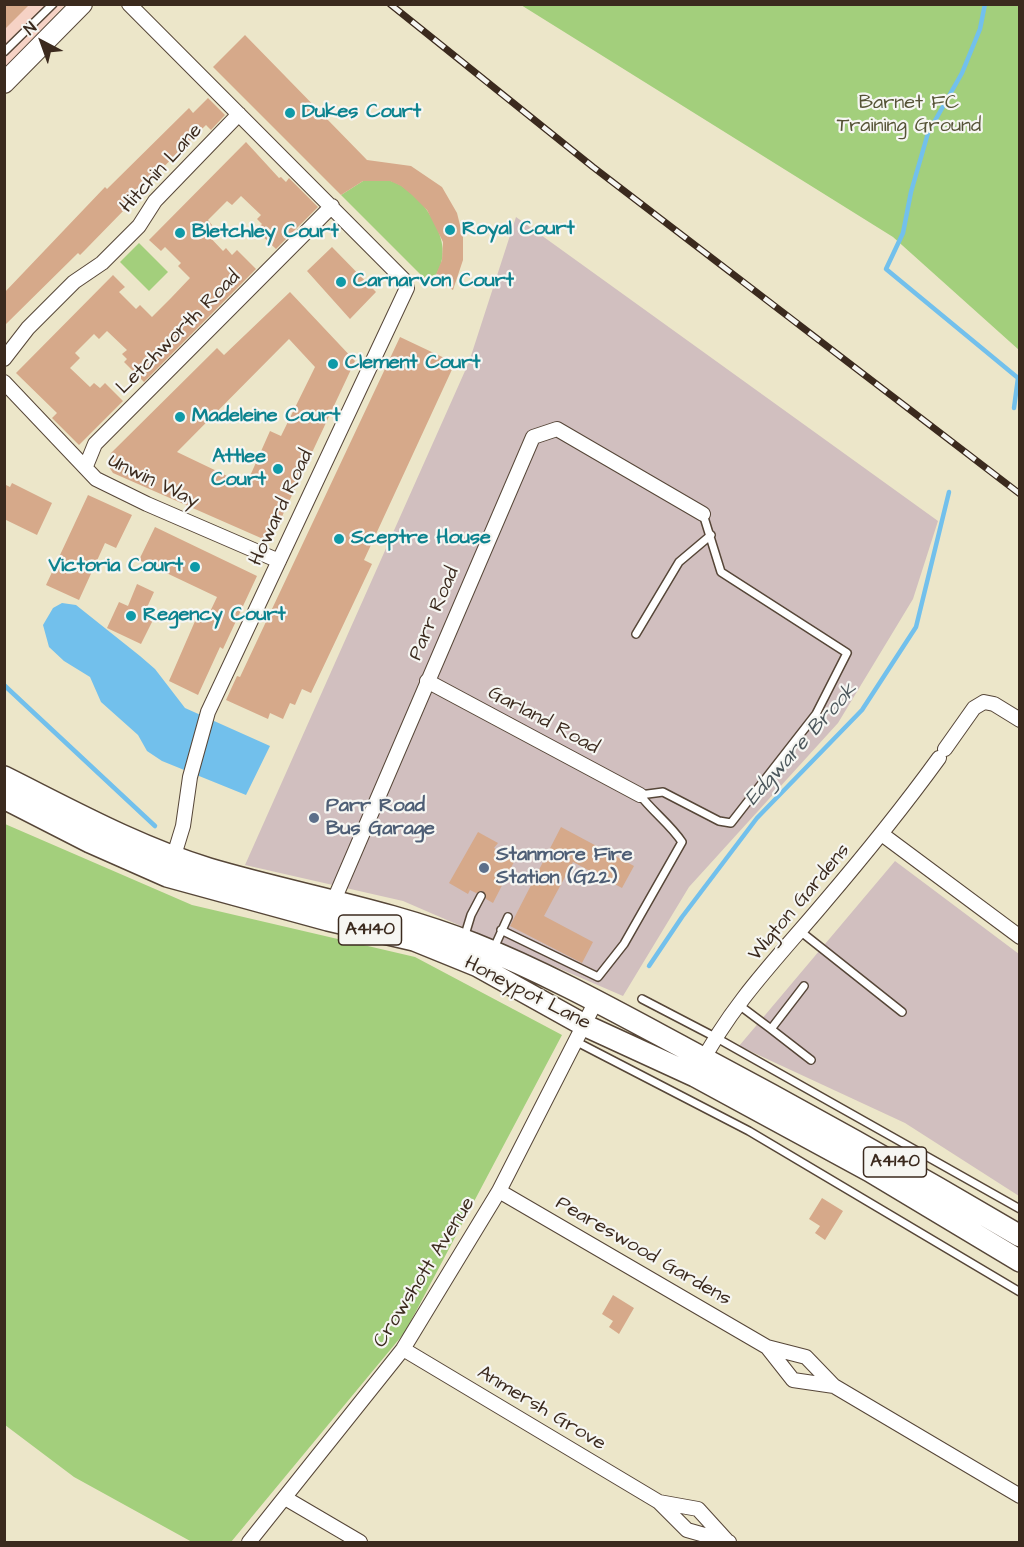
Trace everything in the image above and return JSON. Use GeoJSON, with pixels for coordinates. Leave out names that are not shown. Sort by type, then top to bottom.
{"type":"FeatureCollection","features":[{"type":"Feature","properties":{"kind":"main road"},"geometry":{"type":"LineString","coordinates":[[4,83],[82,4]]}},
{"type":"Feature","properties":{"kind":"main road","name":"Honeypot Lane"},"geometry":{"type":"LineString","coordinates":[[4,777],[136,843],[170,867]]}},
{"type":"Feature","properties":{"kind":"main road","name":"Honeypot Lane"},"geometry":{"type":"LineString","coordinates":[[4,798],[90,842],[170,867],[330,911],[414,940],[488,961],[596,1000],[699,1067],[1020,1261]]}},
{"type":"Feature","properties":{"kind":"main road","name":"Honeypot Lane"},"geometry":{"type":"LineString","coordinates":[[330,911],[417,922],[464,940],[580,1033],[699,1067],[879,1152],[1020,1236]]}},
{"type":"Feature","properties":{"kind":"street"},"geometry":{"type":"LineString","coordinates":[[129,4],[239,114]]}},
{"type":"Feature","properties":{"kind":"street","name":"Howard Road"},"geometry":{"type":"LineString","coordinates":[[170,867],[183,826],[190,777],[208,712],[407,288],[404,280],[239,114]]}},
{"type":"Feature","properties":{"kind":"street","name":"Hitchin Lane"},"geometry":{"type":"LineString","coordinates":[[4,359],[28,328],[66,290],[102,263],[139,226],[155,201],[239,114]]}},
{"type":"Feature","properties":{"kind":"street","name":"Letchworth Road"},"geometry":{"type":"LineString","coordinates":[[86,466],[94,444],[332,206]]}},
{"type":"Feature","properties":{"kind":"street","name":"Unwin Way"},"geometry":{"type":"LineString","coordinates":[[4,382],[96,479],[279,561]]}},
{"type":"Feature","properties":{"kind":"street","name":"Parr Road"},"geometry":{"type":"LineString","coordinates":[[330,911],[533,437],[557,429],[703,514]]}},
{"type":"Feature","properties":{"kind":"street","name":"Garland Road"},"geometry":{"type":"LineString","coordinates":[[427,681],[640,795]]}},
{"type":"Feature","properties":{"kind":"street","name":"Wigton Gardens"},"geometry":{"type":"LineString","coordinates":[[699,1067],[715,1037],[739,1005],[882,835],[974,708],[984,702],[994,704],[1020,720]]}},
{"type":"Feature","properties":{"kind":"street"},"geometry":{"type":"LineString","coordinates":[[882,835],[1020,937]]}},
{"type":"Feature","properties":{"kind":"street","name":"Crowshott Avenue"},"geometry":{"type":"LineString","coordinates":[[249,1542],[403,1349],[499,1191],[596,1000]]}},
{"type":"Feature","properties":{"kind":"street","name":"Peareswood Gardens"},"geometry":{"type":"LineString","coordinates":[[499,1191],[767,1347],[806,1357],[834,1386],[1020,1497]]}},
{"type":"Feature","properties":{"kind":"street","name":"Peareswood Gardens"},"geometry":{"type":"LineString","coordinates":[[767,1347],[793,1380],[834,1386]]}},
{"type":"Feature","properties":{"kind":"street","name":"Anmersh Grove"},"geometry":{"type":"LineString","coordinates":[[403,1349],[659,1502],[687,1530],[729,1542]]}},
{"type":"Feature","properties":{"kind":"street"},"geometry":{"type":"LineString","coordinates":[[285,1498],[360,1542]]}},
{"type":"Feature","properties":{"kind":"street","name":"Anmersh Grove"},"geometry":{"type":"LineString","coordinates":[[659,1502],[698,1509],[729,1542]]}},
{"type":"Feature","properties":{"kind":"lane"},"geometry":{"type":"LineString","coordinates":[[4,52],[53,4]]}},
{"type":"Feature","properties":{"kind":"lane"},"geometry":{"type":"LineString","coordinates":[[640,795],[663,792],[719,821],[731,823],[816,714],[847,653],[721,572],[703,514]]}},
{"type":"Feature","properties":{"kind":"lane"},"geometry":{"type":"LineString","coordinates":[[636,634],[679,562],[711,535]]}},
{"type":"Feature","properties":{"kind":"lane"},"geometry":{"type":"LineString","coordinates":[[501,930],[598,977],[624,944],[682,842],[640,795]]}},
{"type":"Feature","properties":{"kind":"lane"},"geometry":{"type":"LineString","coordinates":[[464,940],[471,915],[481,896]]}},
{"type":"Feature","properties":{"kind":"lane"},"geometry":{"type":"LineString","coordinates":[[488,961],[508,917]]}},
{"type":"Feature","properties":{"kind":"lane"},"geometry":{"type":"LineString","coordinates":[[800,931],[902,1012]]}},
{"type":"Feature","properties":{"kind":"lane"},"geometry":{"type":"LineString","coordinates":[[771,1029],[804,986]]}},
{"type":"Feature","properties":{"kind":"lane"},"geometry":{"type":"LineString","coordinates":[[642,999],[715,1037],[1020,1209]]}},
{"type":"Feature","properties":{"kind":"lane"},"geometry":{"type":"LineString","coordinates":[[739,1005],[811,1060]]}},
{"type":"Feature","properties":{"kind":"lane"},"geometry":{"type":"LineString","coordinates":[[580,1033],[1020,1292]]}},
{"type":"Feature","properties":{"kind":"shaded area"},"geometry":{"type":"Polygon","coordinates":[[[5,5],[65,5],[5,69],[5,5]]]}},
{"type":"Feature","properties":{"kind":"shaded area"},"geometry":{"type":"Polygon","coordinates":[[[516,217],[938,521],[913,599],[838,723],[689,887],[623,996],[403,901],[245,865],[469,362],[516,217]]]}},
{"type":"Feature","properties":{"kind":"shaded area"},"geometry":{"type":"Polygon","coordinates":[[[895,861],[1019,954],[1019,1196],[905,1123],[739,1046],[895,861]]]}},
{"type":"Feature","properties":{"kind":"green space","name":"Barnet FC Training Ground"},"geometry":{"type":"Polygon","coordinates":[[[521,5],[1019,5],[1019,350],[893,237],[521,5]]]}},
{"type":"Feature","properties":{"kind":"green space"},"geometry":{"type":"Polygon","coordinates":[[[363,181],[391,181],[411,193],[429,213],[436,225],[443,248],[439,269],[431,285],[341,195],[363,181]]]}},
{"type":"Feature","properties":{"kind":"green space"},"geometry":{"type":"Polygon","coordinates":[[[139,243],[168,272],[149,291],[120,262],[139,243]]]}},
{"type":"Feature","properties":{"kind":"green space"},"geometry":{"type":"Polygon","coordinates":[[[5,824],[192,905],[415,957],[562,1035],[405,1332],[231,1542],[192,1542],[74,1477],[5,1425],[5,824]]]}},
{"type":"Feature","properties":{"kind":"water"},"geometry":{"type":"Polygon","coordinates":[[[62,603],[76,605],[140,656],[155,669],[185,708],[270,746],[246,795],[162,761],[147,751],[138,735],[101,702],[90,677],[64,661],[49,647],[43,625],[53,608],[62,603]]]}},
{"type":"Feature","properties":{"kind":"building"},"geometry":{"type":"Polygon","coordinates":[[[4,4],[30,4],[4,30],[4,4]]]}},
{"type":"Feature","properties":{"kind":"building"},"geometry":{"type":"Polygon","coordinates":[[[245,35],[367,160],[411,166],[442,187],[457,213],[463,237],[463,260],[453,290],[434,279],[442,260],[443,242],[427,210],[412,195],[390,181],[363,181],[341,195],[213,67],[245,35]]]}},
{"type":"Feature","properties":{"kind":"building"},"geometry":{"type":"Polygon","coordinates":[[[208,98],[225,115],[211,130],[206,125],[124,206],[126,208],[80,255],[78,253],[4,326],[4,293],[105,187],[107,189],[189,108],[193,113],[208,98]]]}},
{"type":"Feature","properties":{"kind":"building"},"geometry":{"type":"Polygon","coordinates":[[[246,142],[279,178],[281,177],[286,182],[289,178],[318,207],[276,249],[256,230],[262,224],[257,219],[261,215],[241,196],[232,205],[227,201],[208,220],[212,225],[205,232],[223,251],[226,248],[232,255],[237,250],[256,269],[144,382],[124,362],[127,359],[122,354],[127,350],[107,331],[99,339],[94,334],[75,353],[80,358],[70,368],[90,387],[94,383],[100,388],[105,383],[123,401],[79,445],[52,418],[57,413],[16,373],[113,275],[125,287],[119,292],[136,309],[140,305],[152,317],[171,298],[190,278],[178,266],[181,263],[165,247],[161,251],[149,240],[246,142]]]}},
{"type":"Feature","properties":{"kind":"building","name":"Carnarvon Court"},"geometry":{"type":"Polygon","coordinates":[[[332,247],[376,292],[350,319],[307,271],[332,247]]]}},
{"type":"Feature","properties":{"kind":"building"},"geometry":{"type":"Polygon","coordinates":[[[290,292],[355,361],[270,542],[113,473],[107,464],[111,453],[217,348],[224,355],[290,292]],[[289,339],[177,452],[246,485],[270,431],[281,436],[315,367],[289,339]]]}},
{"type":"Feature","properties":{"kind":"building","name":"Sceptre House"},"geometry":{"type":"Polygon","coordinates":[[[400,337],[455,363],[364,560],[372,564],[311,693],[302,689],[295,705],[290,703],[283,719],[270,713],[268,719],[226,700],[237,676],[240,677],[400,337]]]}},
{"type":"Feature","properties":{"kind":"building"},"geometry":{"type":"Polygon","coordinates":[[[12,483],[52,503],[37,535],[4,519],[4,484],[10,487],[12,483]]]}},
{"type":"Feature","properties":{"kind":"building"},"geometry":{"type":"Polygon","coordinates":[[[88,495],[132,515],[116,548],[105,543],[79,600],[46,585],[88,495]]]}},
{"type":"Feature","properties":{"kind":"building"},"geometry":{"type":"Polygon","coordinates":[[[155,527],[257,576],[223,649],[220,647],[198,695],[169,681],[199,612],[208,616],[217,597],[139,560],[155,527]]]}},
{"type":"Feature","properties":{"kind":"building","name":"Regency Court"},"geometry":{"type":"Polygon","coordinates":[[[137,584],[154,592],[144,614],[154,618],[141,644],[107,628],[119,602],[128,606],[137,584]]]}},
{"type":"Feature","properties":{"kind":"building"},"geometry":{"type":"Polygon","coordinates":[[[561,827],[634,866],[622,888],[573,862],[544,916],[593,942],[582,963],[510,926],[561,827]]]}},
{"type":"Feature","properties":{"kind":"building","name":"Stanmore Fire Station (G22)"},"geometry":{"type":"Polygon","coordinates":[[[478,832],[498,843],[494,848],[515,860],[493,903],[486,899],[483,891],[476,893],[470,890],[468,894],[449,883],[478,832]]]}},
{"type":"Feature","properties":{"kind":"building"},"geometry":{"type":"Polygon","coordinates":[[[822,1198],[843,1211],[825,1240],[815,1233],[820,1226],[809,1219],[822,1198]]]}},
{"type":"Feature","properties":{"kind":"building"},"geometry":{"type":"Polygon","coordinates":[[[613,1295],[634,1308],[619,1334],[609,1327],[613,1321],[602,1314],[613,1295]]]}},
{"type":"Feature","properties":{"kind":"waterway","name":"Edgware Brook"},"geometry":{"type":"LineString","coordinates":[[985,4],[980,29],[962,73],[928,133],[911,192],[903,233],[886,269],[1018,378],[1014,408]]}},
{"type":"Feature","properties":{"kind":"waterway","name":"Edgware Brook"},"geometry":{"type":"LineString","coordinates":[[649,966],[682,917],[757,818],[862,710],[916,627],[949,492]]}},
{"type":"Feature","properties":{"kind":"waterway"},"geometry":{"type":"LineString","coordinates":[[4,685],[155,826]]}},
{"type":"Feature","properties":{"kind":"railway"},"geometry":{"type":"LineString","coordinates":[[390,4],[593,167],[1020,494]]}},
{"type":"Feature","properties":{"kind":"place","name":"Dukes Court"},"geometry":{"type":"Point","coordinates":[290,113]}},
{"type":"Feature","properties":{"kind":"place","name":"Royal Court"},"geometry":{"type":"Point","coordinates":[450,230]}},
{"type":"Feature","properties":{"kind":"place","name":"Bletchley Court"},"geometry":{"type":"Point","coordinates":[180,233]}},
{"type":"Feature","properties":{"kind":"place","name":"Carnarvon Court"},"geometry":{"type":"Point","coordinates":[341,282]}},
{"type":"Feature","properties":{"kind":"place","name":"Clement Court"},"geometry":{"type":"Point","coordinates":[333,364]}},
{"type":"Feature","properties":{"kind":"place","name":"Madeleine Court"},"geometry":{"type":"Point","coordinates":[180,417]}},
{"type":"Feature","properties":{"kind":"place","name":"Attlee Court"},"geometry":{"type":"Point","coordinates":[278,469]}},
{"type":"Feature","properties":{"kind":"place","name":"Sceptre House"},"geometry":{"type":"Point","coordinates":[339,539]}},
{"type":"Feature","properties":{"kind":"place","name":"Victoria Court"},"geometry":{"type":"Point","coordinates":[195,567]}},
{"type":"Feature","properties":{"kind":"place","name":"Regency Court"},"geometry":{"type":"Point","coordinates":[131,616]}},
{"type":"Feature","properties":{"kind":"place","name":"Parr Road Bus Garage"},"geometry":{"type":"Point","coordinates":[314,818]}},
{"type":"Feature","properties":{"kind":"place","name":"Stanmore Fire Station (G22)"},"geometry":{"type":"Point","coordinates":[484,868]}}]}
